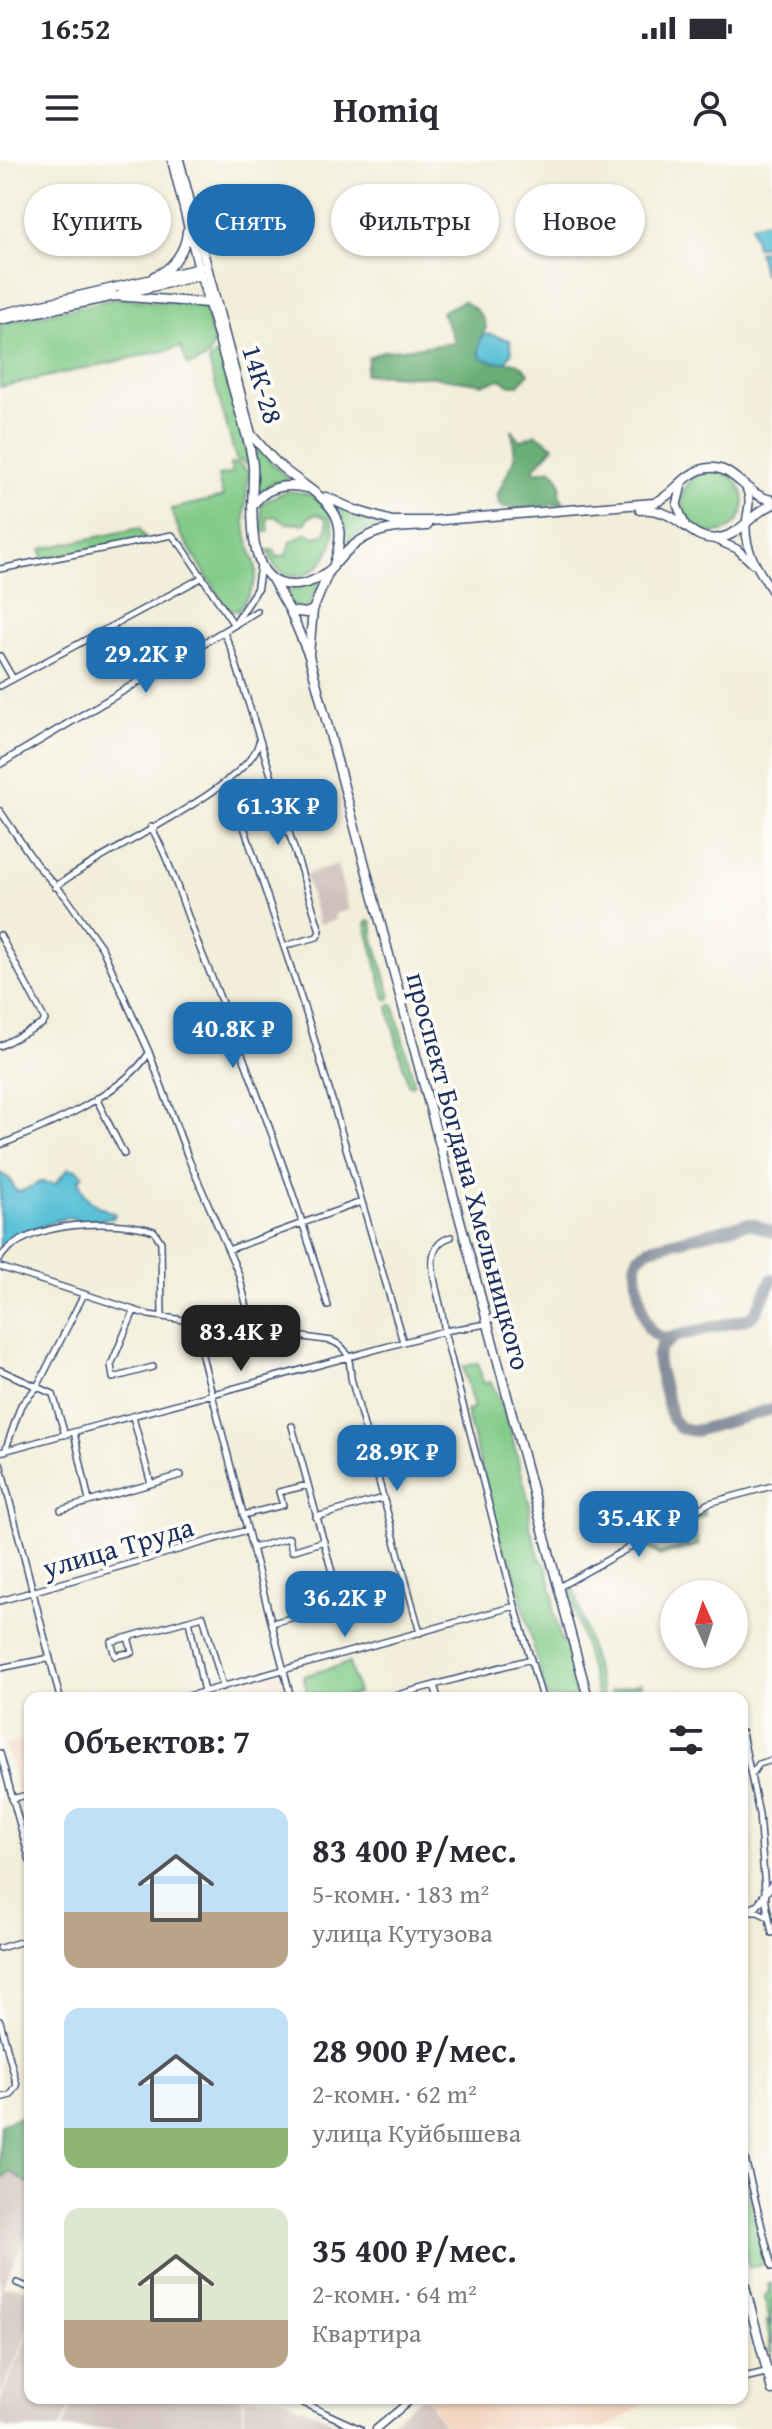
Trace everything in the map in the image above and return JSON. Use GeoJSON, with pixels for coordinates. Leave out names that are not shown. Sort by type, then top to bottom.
{"type":"FeatureCollection","features":[{"type":"Feature","properties":{"kind":"main road","name":"14К-28"},"geometry":{"type":"LineString","coordinates":[[172,160],[187,223]]}},
{"type":"Feature","properties":{"kind":"main road","name":"14К-28"},"geometry":{"type":"LineString","coordinates":[[179,160],[251,434],[282,469],[316,492]]}},
{"type":"Feature","properties":{"kind":"main road"},"geometry":{"type":"LineString","coordinates":[[117,292],[161,274],[173,263],[186,239],[187,223]]}},
{"type":"Feature","properties":{"kind":"main road","name":"14К-28"},"geometry":{"type":"LineString","coordinates":[[196,256],[250,448],[254,470],[252,508]]}},
{"type":"Feature","properties":{"kind":"main road"},"geometry":{"type":"LineString","coordinates":[[0,317],[210,270]]}},
{"type":"Feature","properties":{"kind":"main road"},"geometry":{"type":"LineString","coordinates":[[117,292],[208,303]]}},
{"type":"Feature","properties":{"kind":"main road"},"geometry":{"type":"LineString","coordinates":[[755,565],[737,549],[697,535],[666,512],[648,509],[390,528],[369,535],[353,545],[331,569],[316,579],[297,585],[274,583],[261,562],[253,535],[252,508],[259,497],[278,488],[299,487],[385,520],[430,521],[648,504],[665,498],[696,471],[718,468],[728,471],[755,495],[772,502]]}},
{"type":"Feature","properties":{"kind":"main road"},"geometry":{"type":"LineString","coordinates":[[682,485],[677,505],[685,524]]}},
{"type":"Feature","properties":{"kind":"main road"},"geometry":{"type":"LineString","coordinates":[[746,488],[750,503],[745,524],[747,541],[755,565],[772,591]]}},
{"type":"Feature","properties":{"kind":"main road"},"geometry":{"type":"LineString","coordinates":[[316,492],[332,507],[340,527],[340,547],[331,569]]}},
{"type":"Feature","properties":{"kind":"main road"},"geometry":{"type":"LineString","coordinates":[[714,539],[729,535],[772,502]]}},
{"type":"Feature","properties":{"kind":"main road","name":"проспект Богдана Хмельницкого"},"geometry":{"type":"LineString","coordinates":[[309,656],[313,610],[331,569]]}},
{"type":"Feature","properties":{"kind":"main road","name":"проспект Богдана Хмельницкого"},"geometry":{"type":"LineString","coordinates":[[274,583],[309,656],[586,1692]]}},
{"type":"Feature","properties":{"kind":"main road"},"geometry":{"type":"LineString","coordinates":[[290,611],[306,613],[313,610]]}},
{"type":"Feature","properties":{"kind":"main road"},"geometry":{"type":"LineString","coordinates":[[748,2296],[770,2371],[772,2390]]}},
{"type":"Feature","properties":{"kind":"main road"},"geometry":{"type":"LineString","coordinates":[[748,2313],[763,2370],[770,2371]]}},
{"type":"Feature","properties":{"kind":"street"},"geometry":{"type":"LineString","coordinates":[[0,569],[172,535],[234,625]]}},
{"type":"Feature","properties":{"kind":"street"},"geometry":{"type":"LineString","coordinates":[[234,625],[257,589],[261,562]]}},
{"type":"Feature","properties":{"kind":"street"},"geometry":{"type":"LineString","coordinates":[[0,686],[203,577]]}},
{"type":"Feature","properties":{"kind":"street"},"geometry":{"type":"LineString","coordinates":[[257,589],[274,583]]}},
{"type":"Feature","properties":{"kind":"street"},"geometry":{"type":"LineString","coordinates":[[0,764],[257,611]]}},
{"type":"Feature","properties":{"kind":"street"},"geometry":{"type":"LineString","coordinates":[[224,633],[320,931],[317,937],[284,946]]}},
{"type":"Feature","properties":{"kind":"street"},"geometry":{"type":"LineString","coordinates":[[0,656],[13,679]]}},
{"type":"Feature","properties":{"kind":"street"},"geometry":{"type":"LineString","coordinates":[[55,887],[84,866],[191,805],[228,779],[254,756],[260,741]]}},
{"type":"Feature","properties":{"kind":"street"},"geometry":{"type":"LineString","coordinates":[[228,779],[319,1054],[403,1342]]}},
{"type":"Feature","properties":{"kind":"street"},"geometry":{"type":"LineString","coordinates":[[0,811],[102,948],[149,1052],[189,1160],[228,1250],[245,1296],[250,1320],[248,1329]]}},
{"type":"Feature","properties":{"kind":"street"},"geometry":{"type":"LineString","coordinates":[[151,827],[173,874],[249,1069],[304,1221],[328,1306]]}},
{"type":"Feature","properties":{"kind":"street"},"geometry":{"type":"LineString","coordinates":[[0,935],[45,1017],[42,1024],[1,1044]]}},
{"type":"Feature","properties":{"kind":"street"},"geometry":{"type":"LineString","coordinates":[[0,1145],[46,1127],[96,1098],[144,1061],[149,1052]]}},
{"type":"Feature","properties":{"kind":"street"},"geometry":{"type":"LineString","coordinates":[[96,1098],[124,1154]]}},
{"type":"Feature","properties":{"kind":"street"},"geometry":{"type":"LineString","coordinates":[[228,1250],[361,1202]]}},
{"type":"Feature","properties":{"kind":"street"},"geometry":{"type":"LineString","coordinates":[[0,1258],[19,1240],[63,1226],[128,1226],[154,1231],[161,1242],[162,1317]]}},
{"type":"Feature","properties":{"kind":"street"},"geometry":{"type":"LineString","coordinates":[[451,1237],[438,1243],[432,1259],[445,1317],[444,1331],[540,1692]]}},
{"type":"Feature","properties":{"kind":"street"},"geometry":{"type":"LineString","coordinates":[[0,1267],[134,1311],[332,1341],[341,1345],[349,1357],[351,1378],[420,1633]]}},
{"type":"Feature","properties":{"kind":"street"},"geometry":{"type":"LineString","coordinates":[[2,1451],[21,1405],[37,1387],[84,1294]]}},
{"type":"Feature","properties":{"kind":"street"},"geometry":{"type":"LineString","coordinates":[[134,1311],[111,1365],[113,1378],[153,1367]]}},
{"type":"Feature","properties":{"kind":"street"},"geometry":{"type":"LineString","coordinates":[[193,1321],[289,1692]]}},
{"type":"Feature","properties":{"kind":"street"},"geometry":{"type":"LineString","coordinates":[[2,1451],[444,1331],[488,1324]]}},
{"type":"Feature","properties":{"kind":"street"},"geometry":{"type":"LineString","coordinates":[[0,1370],[53,1394],[65,1435]]}},
{"type":"Feature","properties":{"kind":"street"},"geometry":{"type":"LineString","coordinates":[[133,1417],[151,1484]]}},
{"type":"Feature","properties":{"kind":"street"},"geometry":{"type":"LineString","coordinates":[[272,1623],[341,1605],[292,1426]]}},
{"type":"Feature","properties":{"kind":"street"},"geometry":{"type":"LineString","coordinates":[[74,1432],[89,1502]]}},
{"type":"Feature","properties":{"kind":"street"},"geometry":{"type":"LineString","coordinates":[[0,1463],[58,1692]]}},
{"type":"Feature","properties":{"kind":"street"},"geometry":{"type":"LineString","coordinates":[[61,1510],[181,1475]]}},
{"type":"Feature","properties":{"kind":"street"},"geometry":{"type":"LineString","coordinates":[[243,1515],[283,1505],[279,1492],[308,1485]]}},
{"type":"Feature","properties":{"kind":"street"},"geometry":{"type":"LineString","coordinates":[[558,1588],[709,1503],[770,1487],[772,1497]]}},
{"type":"Feature","properties":{"kind":"street"},"geometry":{"type":"LineString","coordinates":[[316,1517],[383,1498]]}},
{"type":"Feature","properties":{"kind":"street","name":"улица Труда"},"geometry":{"type":"LineString","coordinates":[[0,1601],[247,1530]]}},
{"type":"Feature","properties":{"kind":"street"},"geometry":{"type":"LineString","coordinates":[[252,1548],[289,1538],[292,1551],[324,1541]]}},
{"type":"Feature","properties":{"kind":"street"},"geometry":{"type":"LineString","coordinates":[[189,1621],[204,1692],[515,1606]]}},
{"type":"Feature","properties":{"kind":"street"},"geometry":{"type":"LineString","coordinates":[[128,1637],[132,1652],[115,1656],[111,1642],[128,1637],[189,1621],[203,1616],[223,1687]]}},
{"type":"Feature","properties":{"kind":"street"},"geometry":{"type":"LineString","coordinates":[[0,1668],[50,1658]]}},
{"type":"Feature","properties":{"kind":"street"},"geometry":{"type":"LineString","coordinates":[[408,1692],[531,1659]]}},
{"type":"Feature","properties":{"kind":"street"},"geometry":{"type":"LineString","coordinates":[[434,1685],[436,1692]]}},
{"type":"Feature","properties":{"kind":"street"},"geometry":{"type":"LineString","coordinates":[[0,1753],[2,1772],[24,1840]]}},
{"type":"Feature","properties":{"kind":"street"},"geometry":{"type":"LineString","coordinates":[[748,1758],[764,1857],[771,1929]]}},
{"type":"Feature","properties":{"kind":"street"},"geometry":{"type":"LineString","coordinates":[[752,1775],[759,1764],[772,1760]]}},
{"type":"Feature","properties":{"kind":"street"},"geometry":{"type":"LineString","coordinates":[[12,1799],[24,1796]]}},
{"type":"Feature","properties":{"kind":"street"},"geometry":{"type":"LineString","coordinates":[[764,1857],[772,1864]]}},
{"type":"Feature","properties":{"kind":"street"},"geometry":{"type":"LineString","coordinates":[[765,1872],[772,1877]]}},
{"type":"Feature","properties":{"kind":"street"},"geometry":{"type":"LineString","coordinates":[[748,1910],[757,1906],[772,1884]]}},
{"type":"Feature","properties":{"kind":"street"},"geometry":{"type":"LineString","coordinates":[[757,1906],[763,1907],[768,1915]]}},
{"type":"Feature","properties":{"kind":"street"},"geometry":{"type":"LineString","coordinates":[[748,1912],[768,1915]]}},
{"type":"Feature","properties":{"kind":"street"},"geometry":{"type":"LineString","coordinates":[[0,1948],[24,1941]]}},
{"type":"Feature","properties":{"kind":"street"},"geometry":{"type":"LineString","coordinates":[[0,2023],[16,2082],[14,2093],[0,2098]]}},
{"type":"Feature","properties":{"kind":"street"},"geometry":{"type":"LineString","coordinates":[[748,2171],[772,2267]]}},
{"type":"Feature","properties":{"kind":"street"},"geometry":{"type":"LineString","coordinates":[[17,2283],[24,2286]]}},
{"type":"Feature","properties":{"kind":"street"},"geometry":{"type":"LineString","coordinates":[[748,2376],[770,2371]]}},
{"type":"Feature","properties":{"kind":"street"},"geometry":{"type":"LineString","coordinates":[[305,2404],[360,2429]]}},
{"type":"Feature","properties":{"kind":"street"},"geometry":{"type":"LineString","coordinates":[[376,2429],[406,2404]]}},
{"type":"Feature","properties":{"kind":"shaded area"},"geometry":{"type":"Polygon","coordinates":[[[337,865],[349,910],[335,914],[336,920],[319,924],[305,875],[337,865]]]}},
{"type":"Feature","properties":{"kind":"shaded area"},"geometry":{"type":"Polygon","coordinates":[[[281,1670],[286,1692],[222,1692],[221,1687],[281,1670]]]}},
{"type":"Feature","properties":{"kind":"shaded area"},"geometry":{"type":"Polygon","coordinates":[[[24,1740],[24,1789],[17,1791],[5,1745],[24,1740]]]}},
{"type":"Feature","properties":{"kind":"shaded area"},"geometry":{"type":"Polygon","coordinates":[[[11,2173],[24,2183],[24,2240],[2,2287],[24,2289],[24,2340],[0,2397],[0,2183],[11,2173]]]}},
{"type":"Feature","properties":{"kind":"shaded area"},"geometry":{"type":"Polygon","coordinates":[[[24,2344],[24,2404],[70,2404],[60,2429],[9,2429],[0,2424],[0,2402],[24,2344]]]}},
{"type":"Feature","properties":{"kind":"shaded area"},"geometry":{"type":"Polygon","coordinates":[[[72,2404],[242,2404],[244,2429],[62,2429],[72,2404]]]}},
{"type":"Feature","properties":{"kind":"shaded area"},"geometry":{"type":"Polygon","coordinates":[[[244,2404],[295,2404],[331,2420],[332,2429],[246,2429],[244,2404]]]}},
{"type":"Feature","properties":{"kind":"shaded area"},"geometry":{"type":"Polygon","coordinates":[[[413,2404],[430,2404],[445,2429],[382,2429],[413,2404]]]}},
{"type":"Feature","properties":{"kind":"shaded area"},"geometry":{"type":"Polygon","coordinates":[[[432,2404],[644,2404],[605,2429],[447,2429],[432,2404]]]}},
{"type":"Feature","properties":{"kind":"green space"},"geometry":{"type":"Polygon","coordinates":[[[118,298],[204,306],[214,342],[208,358],[188,366],[181,347],[0,387],[0,324],[118,298]]]}},
{"type":"Feature","properties":{"kind":"green space"},"geometry":{"type":"Polygon","coordinates":[[[463,301],[483,319],[486,328],[481,337],[495,362],[518,364],[529,373],[519,385],[511,385],[500,379],[484,384],[436,377],[365,374],[369,357],[383,351],[456,343],[441,312],[463,301]]]}},
{"type":"Feature","properties":{"kind":"green space"},"geometry":{"type":"Polygon","coordinates":[[[219,352],[250,466],[236,459],[209,362],[219,352]]]}},
{"type":"Feature","properties":{"kind":"green space"},"geometry":{"type":"Polygon","coordinates":[[[512,429],[520,441],[536,434],[554,446],[534,468],[536,472],[551,469],[557,475],[561,484],[559,494],[564,504],[516,509],[500,506],[497,495],[515,458],[512,429]]]}},
{"type":"Feature","properties":{"kind":"green space"},"geometry":{"type":"Polygon","coordinates":[[[253,445],[290,481],[273,482],[259,492],[253,445]]]}},
{"type":"Feature","properties":{"kind":"green space"},"geometry":{"type":"Polygon","coordinates":[[[237,463],[249,472],[245,523],[256,567],[254,584],[238,611],[228,610],[180,533],[171,509],[223,497],[218,476],[232,473],[230,464],[237,463]]]}},
{"type":"Feature","properties":{"kind":"green space"},"geometry":{"type":"Polygon","coordinates":[[[713,471],[735,480],[744,502],[735,524],[713,533],[691,524],[682,502],[691,480],[713,471]]]}},
{"type":"Feature","properties":{"kind":"green space"},"geometry":{"type":"Polygon","coordinates":[[[285,491],[304,493],[320,501],[334,529],[332,545],[324,559],[313,570],[300,576],[287,575],[276,567],[268,550],[274,550],[277,557],[286,555],[291,542],[307,533],[315,537],[323,535],[328,527],[326,518],[318,514],[309,517],[305,524],[286,523],[275,516],[267,518],[269,531],[263,533],[261,504],[285,491]]]}},
{"type":"Feature","properties":{"kind":"green space"},"geometry":{"type":"Polygon","coordinates":[[[337,505],[390,523],[365,531],[343,545],[345,526],[337,505]]]}},
{"type":"Feature","properties":{"kind":"green space"},"geometry":{"type":"Polygon","coordinates":[[[139,528],[146,539],[43,559],[41,549],[139,528]]]}},
{"type":"Feature","properties":{"kind":"green space"},"geometry":{"type":"Polygon","coordinates":[[[321,579],[307,610],[297,610],[281,587],[290,589],[321,579]]]}},
{"type":"Feature","properties":{"kind":"green space"},"geometry":{"type":"Polygon","coordinates":[[[369,920],[391,996],[388,1000],[366,924],[369,920]]]}},
{"type":"Feature","properties":{"kind":"green space"},"geometry":{"type":"Polygon","coordinates":[[[391,1004],[414,1082],[411,1086],[388,1008],[391,1004]]]}},
{"type":"Feature","properties":{"kind":"green space"},"geometry":{"type":"Polygon","coordinates":[[[478,1363],[483,1383],[491,1382],[505,1411],[530,1505],[529,1523],[540,1559],[546,1565],[561,1640],[567,1647],[579,1692],[545,1692],[510,1557],[505,1557],[466,1411],[474,1409],[463,1367],[478,1363]]]}},
{"type":"Feature","properties":{"kind":"green space"},"geometry":{"type":"Polygon","coordinates":[[[704,1511],[705,1515],[692,1522],[699,1545],[660,1556],[643,1543],[660,1553],[694,1544],[687,1520],[704,1511]]]}},
{"type":"Feature","properties":{"kind":"green space"},"geometry":{"type":"Polygon","coordinates":[[[574,1585],[601,1692],[596,1692],[570,1594],[574,1585]]]}},
{"type":"Feature","properties":{"kind":"green space"},"geometry":{"type":"Polygon","coordinates":[[[349,1663],[358,1692],[307,1692],[303,1676],[349,1663]]]}},
{"type":"Feature","properties":{"kind":"green space"},"geometry":{"type":"Polygon","coordinates":[[[641,1683],[642,1692],[611,1692],[641,1683]]]}},
{"type":"Feature","properties":{"kind":"green space"},"geometry":{"type":"Polygon","coordinates":[[[24,2115],[24,2181],[11,2172],[0,2181],[0,2124],[24,2115]]]}},
{"type":"Feature","properties":{"kind":"green space"},"geometry":{"type":"Polygon","coordinates":[[[748,2191],[766,2263],[749,2268],[748,2264],[748,2191]]]}},
{"type":"Feature","properties":{"kind":"green space"},"geometry":{"type":"Polygon","coordinates":[[[771,2283],[772,2355],[767,2321],[771,2324],[764,2298],[771,2283]]]}},
{"type":"Feature","properties":{"kind":"water"},"geometry":{"type":"Polygon","coordinates":[[[772,220],[772,243],[756,247],[751,225],[772,220]]]}},
{"type":"Feature","properties":{"kind":"water"},"geometry":{"type":"Polygon","coordinates":[[[772,248],[772,271],[763,273],[758,252],[772,248]]]}},
{"type":"Feature","properties":{"kind":"water"},"geometry":{"type":"Polygon","coordinates":[[[488,334],[510,340],[512,351],[506,362],[482,358],[479,351],[481,337],[488,334]]]}},
{"type":"Feature","properties":{"kind":"water"},"geometry":{"type":"Polygon","coordinates":[[[69,1168],[83,1175],[79,1179],[87,1197],[115,1214],[113,1218],[80,1222],[70,1217],[13,1239],[0,1248],[0,1173],[10,1179],[15,1190],[20,1192],[41,1182],[55,1184],[69,1168]]]}},
{"type":"Feature","properties":{"kind":"taxiway"},"geometry":{"type":"LineString","coordinates":[[772,1232],[745,1224],[650,1248],[638,1257],[636,1263],[641,1303],[649,1328],[665,1339],[750,1318],[772,1279]]}},
{"type":"Feature","properties":{"kind":"taxiway"},"geometry":{"type":"LineString","coordinates":[[672,1339],[661,1347],[657,1357],[672,1419],[680,1428],[695,1431],[772,1409]]}}]}
